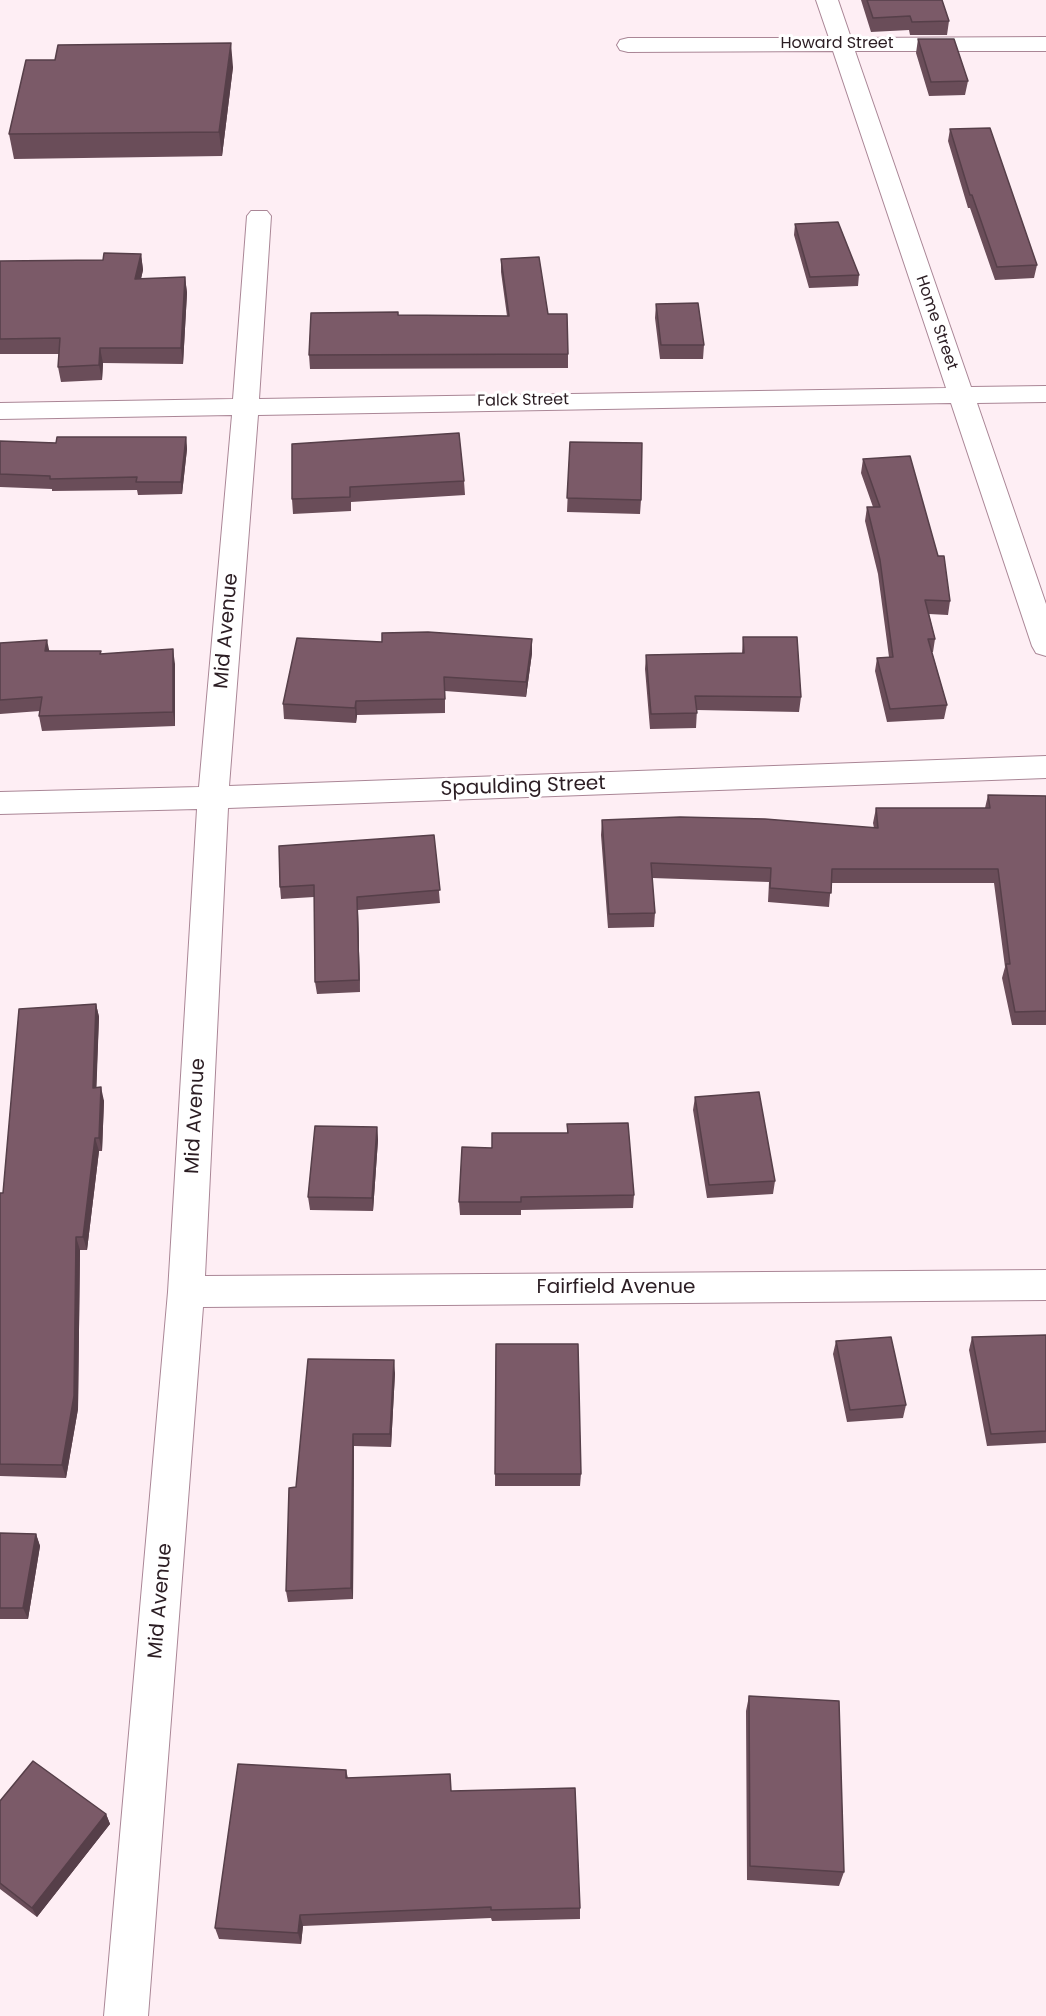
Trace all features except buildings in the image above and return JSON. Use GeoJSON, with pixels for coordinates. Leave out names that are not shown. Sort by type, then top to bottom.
{"type":"FeatureCollection","features":[{"type":"Feature","properties":{"kind":"street","name":"Home Street"},"geometry":{"type":"LineString","coordinates":[[827,0],[1046,646]]}},
{"type":"Feature","properties":{"kind":"street","name":"Howard Street"},"geometry":{"type":"LineString","coordinates":[[628,45],[1046,44]]}},
{"type":"Feature","properties":{"kind":"street","name":"Mid Avenue"},"geometry":{"type":"LineString","coordinates":[[126,2016],[186,1292],[213,798],[246,405],[259,216]]}},
{"type":"Feature","properties":{"kind":"street","name":"Falck Street"},"geometry":{"type":"LineString","coordinates":[[0,411],[246,405],[1046,394]]}},
{"type":"Feature","properties":{"kind":"street","name":"Spaulding Street"},"geometry":{"type":"LineString","coordinates":[[0,803],[213,798],[1046,767]]}},
{"type":"Feature","properties":{"kind":"street","name":"Fairfield Avenue"},"geometry":{"type":"LineString","coordinates":[[186,1292],[1046,1285]]}}]}
